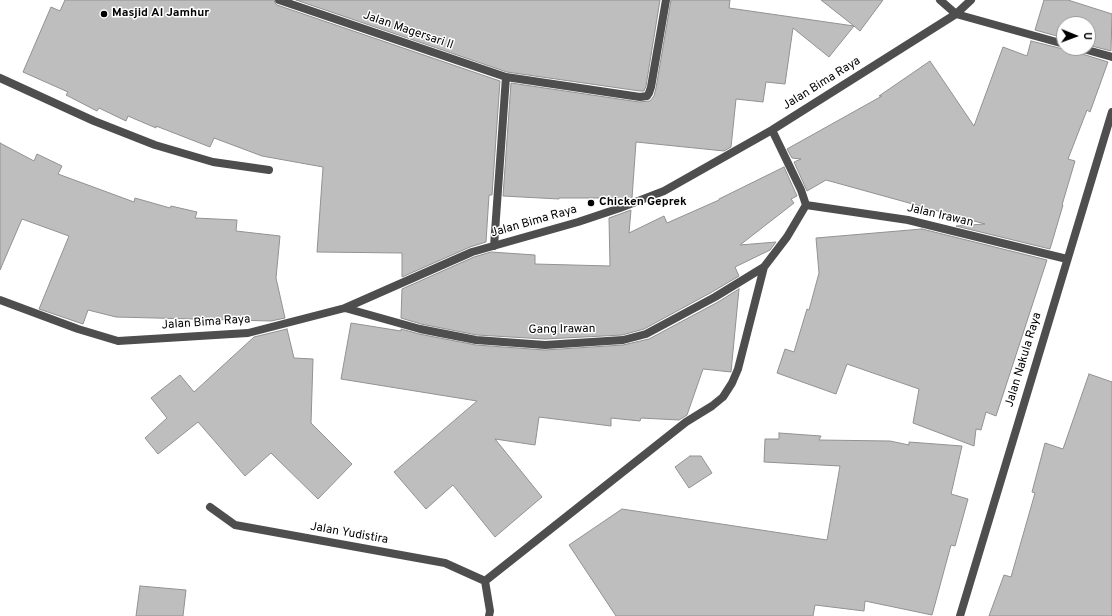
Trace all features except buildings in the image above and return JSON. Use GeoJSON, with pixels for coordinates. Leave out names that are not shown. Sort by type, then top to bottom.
{"type":"FeatureCollection","features":[{"type":"Feature","properties":{"kind":"street","name":"Jalan Magersari II"},"geometry":{"type":"LineString","coordinates":[[279,0],[506,77],[640,97],[647,96],[651,87],[666,0]]}},
{"type":"Feature","properties":{"kind":"street"},"geometry":{"type":"LineString","coordinates":[[940,0],[956,14],[1056,42]]}},
{"type":"Feature","properties":{"kind":"street","name":"Jalan Bima Raya"},"geometry":{"type":"LineString","coordinates":[[0,300],[78,330],[118,341],[248,333],[345,308],[472,252],[578,222],[620,208],[664,190],[772,130],[956,14],[971,0]]}},
{"type":"Feature","properties":{"kind":"street"},"geometry":{"type":"LineString","coordinates":[[1096,52],[1112,57]]}},
{"type":"Feature","properties":{"kind":"street"},"geometry":{"type":"LineString","coordinates":[[494,246],[506,77]]}},
{"type":"Feature","properties":{"kind":"street"},"geometry":{"type":"LineString","coordinates":[[0,78],[94,121],[155,145],[213,162],[270,170]]}},
{"type":"Feature","properties":{"kind":"street","name":"Jalan Nakula Raya"},"geometry":{"type":"LineString","coordinates":[[960,616],[1112,112]]}},
{"type":"Feature","properties":{"kind":"street"},"geometry":{"type":"LineString","coordinates":[[489,616],[490,611],[486,581],[686,422],[723,398],[732,383],[738,368],[764,267],[787,237],[806,205],[801,190],[772,130]]}},
{"type":"Feature","properties":{"kind":"street","name":"Jalan Irawan"},"geometry":{"type":"LineString","coordinates":[[806,205],[908,220],[1067,259]]}},
{"type":"Feature","properties":{"kind":"street","name":"Gang Irawan"},"geometry":{"type":"LineString","coordinates":[[345,308],[420,329],[476,340],[545,345],[623,340],[646,334],[715,297],[764,267]]}},
{"type":"Feature","properties":{"kind":"street","name":"Jalan Yudistira"},"geometry":{"type":"LineString","coordinates":[[210,507],[235,525],[445,563],[486,581]]}},
{"type":"Feature","properties":{"kind":"place","name":"Masjid Al Jamhur"},"geometry":{"type":"Point","coordinates":[104,14]}},
{"type":"Feature","properties":{"kind":"place","name":"Chicken Geprek"},"geometry":{"type":"Point","coordinates":[591,203]}}]}
